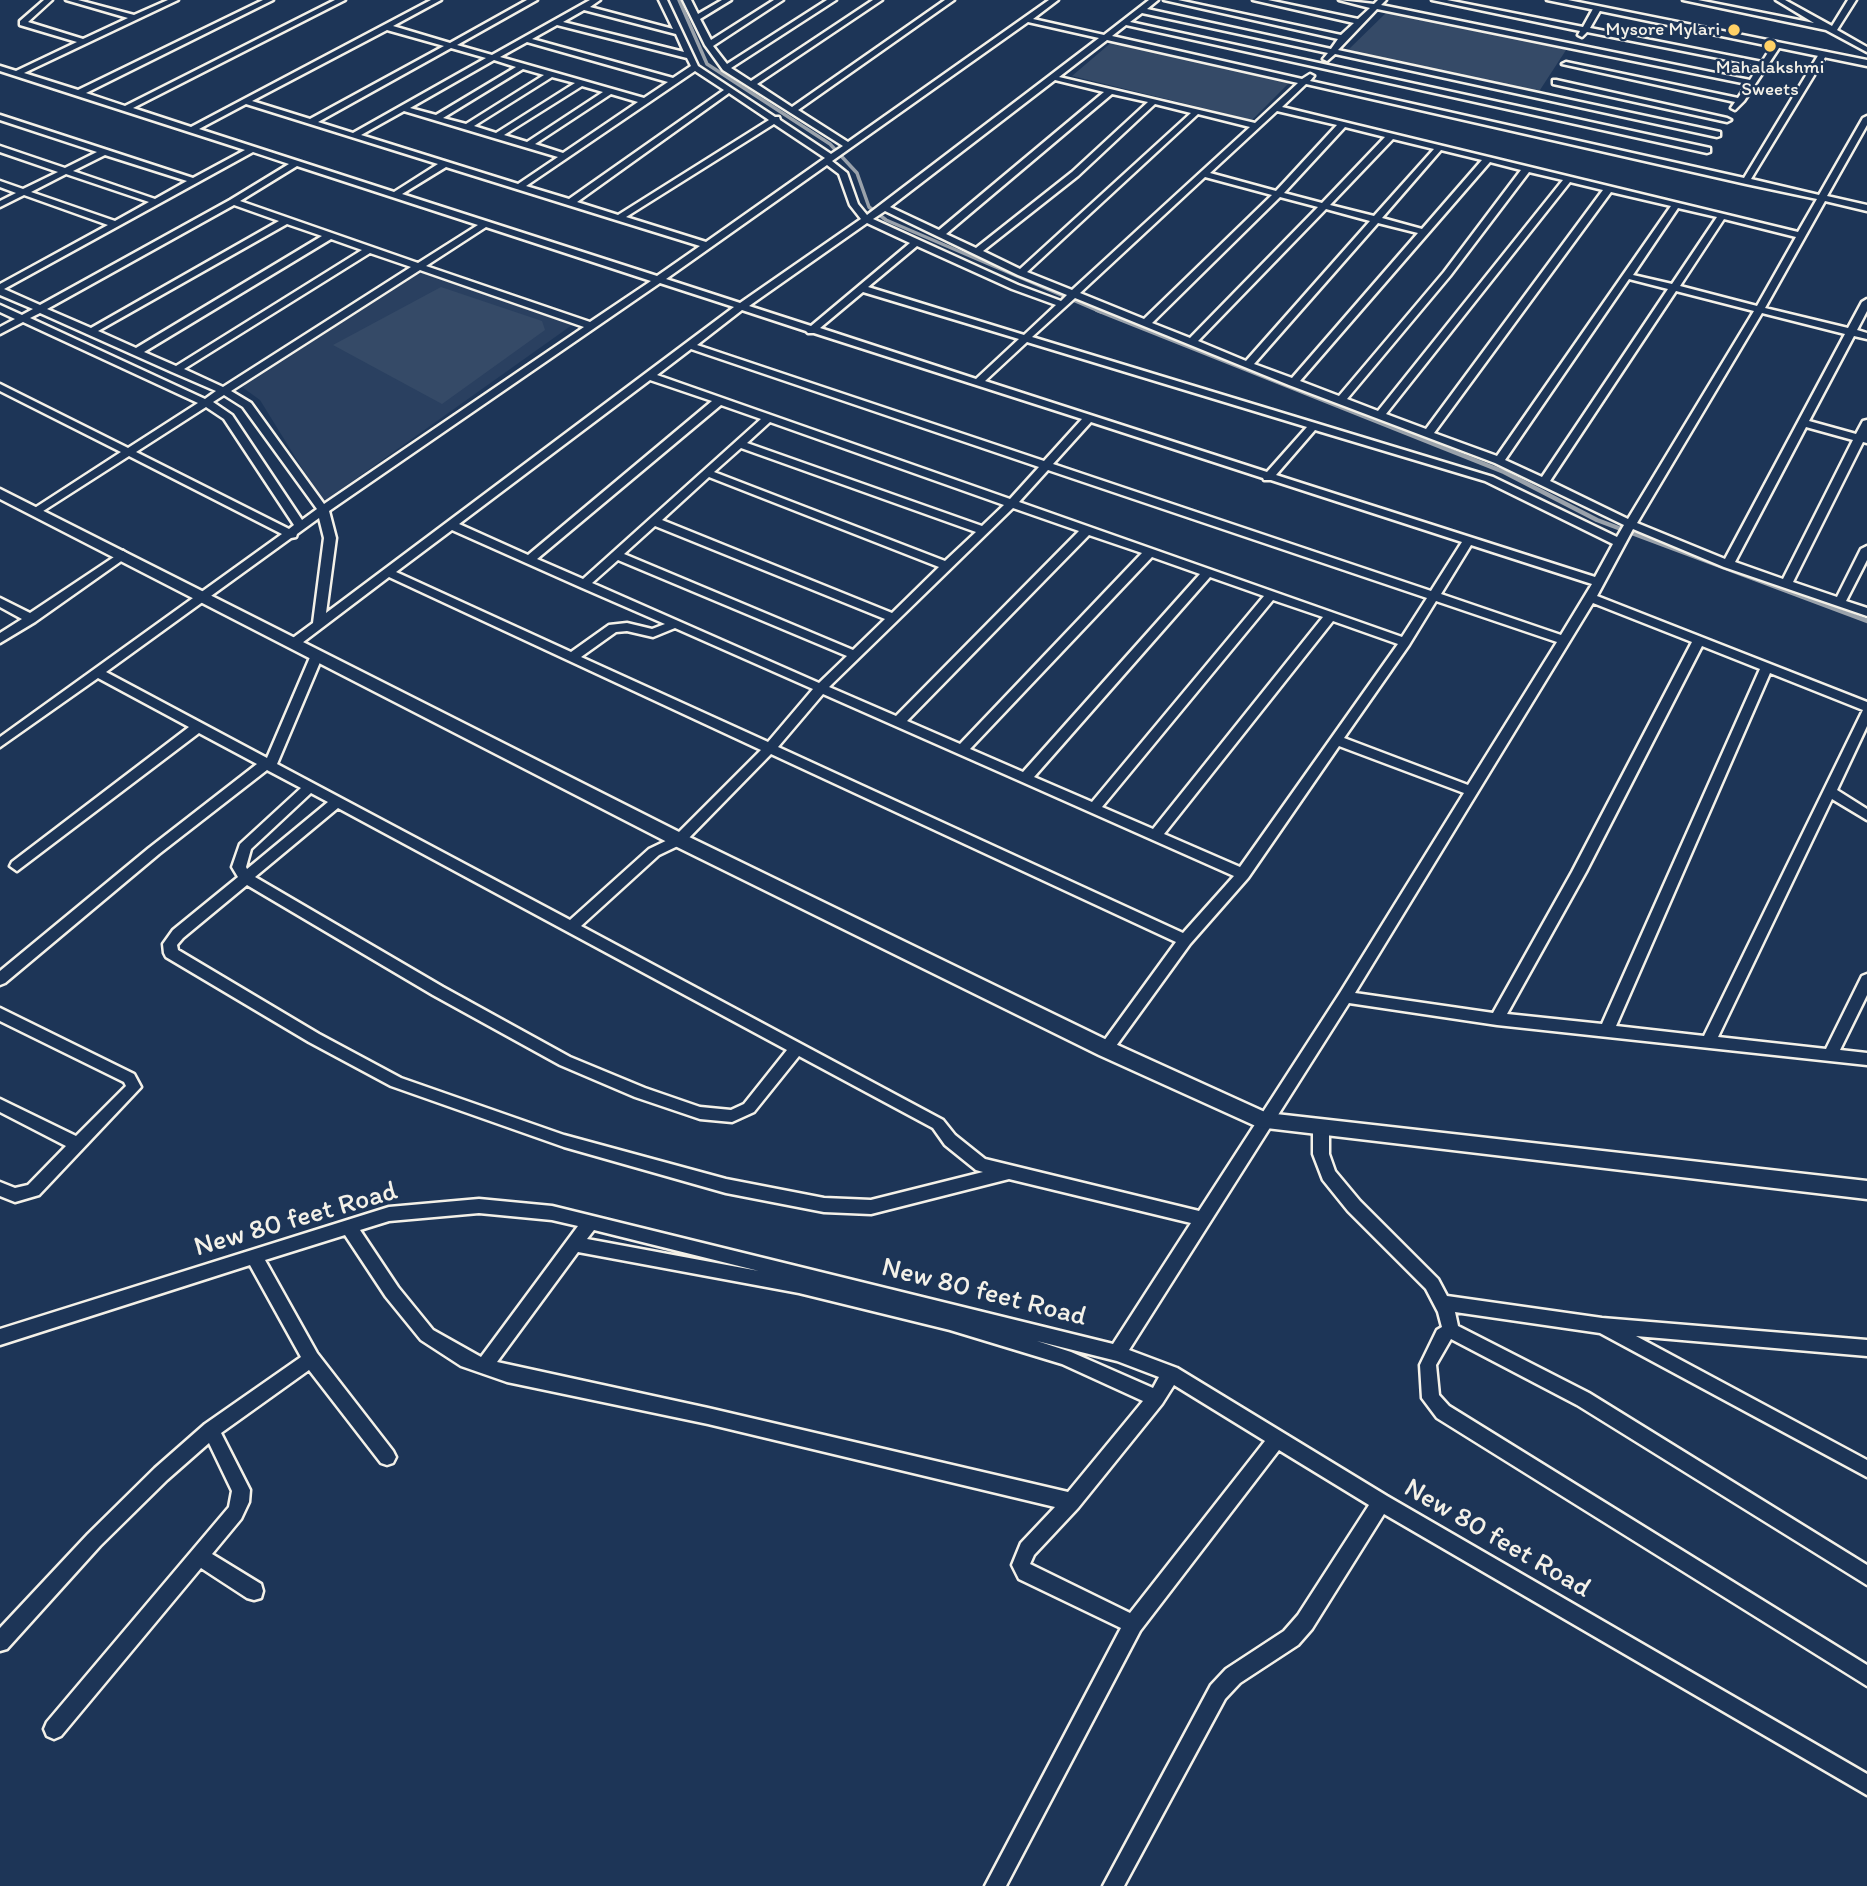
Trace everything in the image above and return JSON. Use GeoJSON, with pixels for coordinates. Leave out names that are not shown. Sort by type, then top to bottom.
{"type":"FeatureCollection","features":[{"type":"Feature","properties":{"kind":"street"},"geometry":{"type":"LineString","coordinates":[[48,0],[23,23],[84,42]]}},
{"type":"Feature","properties":{"kind":"street"},"geometry":{"type":"LineString","coordinates":[[70,0],[86,2],[135,18]]}},
{"type":"Feature","properties":{"kind":"street"},"geometry":{"type":"LineString","coordinates":[[17,73],[174,0]]}},
{"type":"Feature","properties":{"kind":"street"},"geometry":{"type":"LineString","coordinates":[[79,93],[269,0]]}},
{"type":"Feature","properties":{"kind":"street"},"geometry":{"type":"LineString","coordinates":[[125,109],[341,0]]}},
{"type":"Feature","properties":{"kind":"street"},"geometry":{"type":"LineString","coordinates":[[193,129],[438,0]]}},
{"type":"Feature","properties":{"kind":"street"},"geometry":{"type":"LineString","coordinates":[[311,122],[533,0]]}},
{"type":"Feature","properties":{"kind":"street"},"geometry":{"type":"LineString","coordinates":[[355,135],[596,0]]}},
{"type":"Feature","properties":{"kind":"street"},"geometry":{"type":"LineString","coordinates":[[663,0],[695,67],[776,120],[829,160],[843,173],[853,205],[939,236],[1071,294],[1293,383],[1499,461],[1630,524],[1728,564],[1867,612]]}},
{"type":"Feature","properties":{"kind":"street"},"geometry":{"type":"LineString","coordinates":[[687,0],[698,17],[709,45],[726,68],[849,146]]}},
{"type":"Feature","properties":{"kind":"street"},"geometry":{"type":"LineString","coordinates":[[698,17],[727,0]]}},
{"type":"Feature","properties":{"kind":"street"},"geometry":{"type":"LineString","coordinates":[[709,45],[779,0]]}},
{"type":"Feature","properties":{"kind":"street"},"geometry":{"type":"LineString","coordinates":[[726,68],[832,0]]}},
{"type":"Feature","properties":{"kind":"street"},"geometry":{"type":"LineString","coordinates":[[750,85],[878,0]]}},
{"type":"Feature","properties":{"kind":"street"},"geometry":{"type":"LineString","coordinates":[[793,110],[950,0]]}},
{"type":"Feature","properties":{"kind":"street"},"geometry":{"type":"LineString","coordinates":[[0,743],[323,510],[657,281],[1055,0]]}},
{"type":"Feature","properties":{"kind":"street"},"geometry":{"type":"LineString","coordinates":[[294,643],[453,526],[739,308],[875,214],[1154,0]]}},
{"type":"Feature","properties":{"kind":"street"},"geometry":{"type":"LineString","coordinates":[[1168,0],[1343,38]]}},
{"type":"Feature","properties":{"kind":"street"},"geometry":{"type":"LineString","coordinates":[[1257,0],[1360,22]]}},
{"type":"Feature","properties":{"kind":"street"},"geometry":{"type":"LineString","coordinates":[[1343,0],[1379,3],[1752,83]]}},
{"type":"Feature","properties":{"kind":"street"},"geometry":{"type":"LineString","coordinates":[[1436,0],[1764,65]]}},
{"type":"Feature","properties":{"kind":"street"},"geometry":{"type":"LineString","coordinates":[[1552,0],[1867,63]]}},
{"type":"Feature","properties":{"kind":"street"},"geometry":{"type":"LineString","coordinates":[[1571,0],[1867,57]]}},
{"type":"Feature","properties":{"kind":"street"},"geometry":{"type":"LineString","coordinates":[[1687,0],[1834,29]]}},
{"type":"Feature","properties":{"kind":"street"},"geometry":{"type":"LineString","coordinates":[[1780,0],[1867,50]]}},
{"type":"Feature","properties":{"kind":"street"},"geometry":{"type":"LineString","coordinates":[[1803,11],[1810,0]]}},
{"type":"Feature","properties":{"kind":"street"},"geometry":{"type":"LineString","coordinates":[[1834,29],[1852,0]]}},
{"type":"Feature","properties":{"kind":"street"},"geometry":{"type":"LineString","coordinates":[[977,383],[1071,294],[1258,126],[1320,67],[1343,38],[1379,3]]}},
{"type":"Feature","properties":{"kind":"street"},"geometry":{"type":"LineString","coordinates":[[583,7],[679,33]]}},
{"type":"Feature","properties":{"kind":"street"},"geometry":{"type":"LineString","coordinates":[[1520,129],[1556,82],[1597,9]]}},
{"type":"Feature","properties":{"kind":"street"},"geometry":{"type":"LineString","coordinates":[[1141,10],[1717,134]]}},
{"type":"Feature","properties":{"kind":"street"},"geometry":{"type":"LineString","coordinates":[[1029,20],[1867,208]]}},
{"type":"Feature","properties":{"kind":"street"},"geometry":{"type":"LineString","coordinates":[[555,22],[689,56]]}},
{"type":"Feature","properties":{"kind":"street"},"geometry":{"type":"LineString","coordinates":[[1125,23],[1706,150]]}},
{"type":"Feature","properties":{"kind":"street"},"geometry":{"type":"LineString","coordinates":[[386,27],[645,101]]}},
{"type":"Feature","properties":{"kind":"street"},"geometry":{"type":"LineString","coordinates":[[524,39],[674,81]]}},
{"type":"Feature","properties":{"kind":"street"},"geometry":{"type":"LineString","coordinates":[[1694,169],[1777,46]]}},
{"type":"Feature","properties":{"kind":"street"},"geometry":{"type":"LineString","coordinates":[[1746,181],[1824,54]]}},
{"type":"Feature","properties":{"kind":"street"},"geometry":{"type":"LineString","coordinates":[[1566,64],[1740,102]]}},
{"type":"Feature","properties":{"kind":"street"},"geometry":{"type":"LineString","coordinates":[[437,118],[522,66]]}},
{"type":"Feature","properties":{"kind":"street"},"geometry":{"type":"LineString","coordinates":[[520,186],[695,67]]}},
{"type":"Feature","properties":{"kind":"street"},"geometry":{"type":"LineString","coordinates":[[0,68],[396,194],[739,308],[1598,582]]}},
{"type":"Feature","properties":{"kind":"street"},"geometry":{"type":"LineString","coordinates":[[467,127],[551,74]]}},
{"type":"Feature","properties":{"kind":"street"},"geometry":{"type":"LineString","coordinates":[[1055,78],[1258,126]]}},
{"type":"Feature","properties":{"kind":"street"},"geometry":{"type":"LineString","coordinates":[[1556,82],[1727,120]]}},
{"type":"Feature","properties":{"kind":"street"},"geometry":{"type":"LineString","coordinates":[[496,136],[582,83]]}},
{"type":"Feature","properties":{"kind":"street"},"geometry":{"type":"LineString","coordinates":[[571,202],[730,89]]}},
{"type":"Feature","properties":{"kind":"street"},"geometry":{"type":"LineString","coordinates":[[528,145],[610,91]]}},
{"type":"Feature","properties":{"kind":"street"},"geometry":{"type":"LineString","coordinates":[[939,236],[1110,92]]}},
{"type":"Feature","properties":{"kind":"street"},"geometry":{"type":"LineString","coordinates":[[246,102],[706,245]]}},
{"type":"Feature","properties":{"kind":"street"},"geometry":{"type":"LineString","coordinates":[[976,253],[1075,174],[1153,102]]}},
{"type":"Feature","properties":{"kind":"street"},"geometry":{"type":"LineString","coordinates":[[402,108],[565,156]]}},
{"type":"Feature","properties":{"kind":"street"},"geometry":{"type":"LineString","coordinates":[[1277,108],[1800,235]]}},
{"type":"Feature","properties":{"kind":"street"},"geometry":{"type":"LineString","coordinates":[[1021,273],[1195,113]]}},
{"type":"Feature","properties":{"kind":"street"},"geometry":{"type":"LineString","coordinates":[[0,117],[194,181]]}},
{"type":"Feature","properties":{"kind":"street"},"geometry":{"type":"LineString","coordinates":[[1117,1353],[1345,997],[1590,598],[1619,542],[1760,309],[1867,118]]}},
{"type":"Feature","properties":{"kind":"street"},"geometry":{"type":"LineString","coordinates":[[619,218],[776,120]]}},
{"type":"Feature","properties":{"kind":"street"},"geometry":{"type":"LineString","coordinates":[[1145,324],[1278,194],[1343,124]]}},
{"type":"Feature","properties":{"kind":"street"},"geometry":{"type":"LineString","coordinates":[[1192,342],[1391,136]]}},
{"type":"Feature","properties":{"kind":"street"},"geometry":{"type":"LineString","coordinates":[[0,289],[254,148]]}},
{"type":"Feature","properties":{"kind":"street"},"geometry":{"type":"LineString","coordinates":[[1248,365],[1439,148]]}},
{"type":"Feature","properties":{"kind":"street"},"geometry":{"type":"LineString","coordinates":[[0,149],[156,202]]}},
{"type":"Feature","properties":{"kind":"street"},"geometry":{"type":"LineString","coordinates":[[0,204],[106,151]]}},
{"type":"Feature","properties":{"kind":"street"},"geometry":{"type":"LineString","coordinates":[[1293,383],[1488,159]]}},
{"type":"Feature","properties":{"kind":"street"},"geometry":{"type":"LineString","coordinates":[[0,331],[233,202],[297,163]]}},
{"type":"Feature","properties":{"kind":"street"},"geometry":{"type":"LineString","coordinates":[[396,194],[446,163]]}},
{"type":"Feature","properties":{"kind":"street"},"geometry":{"type":"LineString","coordinates":[[1340,401],[1447,274],[1527,168]]}},
{"type":"Feature","properties":{"kind":"street"},"geometry":{"type":"LineString","coordinates":[[1206,175],[1424,232]]}},
{"type":"Feature","properties":{"kind":"street"},"geometry":{"type":"LineString","coordinates":[[1380,415],[1569,178]]}},
{"type":"Feature","properties":{"kind":"street"},"geometry":{"type":"LineString","coordinates":[[0,184],[115,224]]}},
{"type":"Feature","properties":{"kind":"street"},"geometry":{"type":"LineString","coordinates":[[1428,434],[1609,188]]}},
{"type":"Feature","properties":{"kind":"street"},"geometry":{"type":"LineString","coordinates":[[233,202],[591,326]]}},
{"type":"Feature","properties":{"kind":"street"},"geometry":{"type":"LineString","coordinates":[[1499,461],[1676,205]]}},
{"type":"Feature","properties":{"kind":"street"},"geometry":{"type":"LineString","coordinates":[[875,214],[915,243],[1061,304]]}},
{"type":"Feature","properties":{"kind":"street"},"geometry":{"type":"LineString","coordinates":[[1544,482],[1722,216]]}},
{"type":"Feature","properties":{"kind":"street"},"geometry":{"type":"LineString","coordinates":[[92,331],[286,221]]}},
{"type":"Feature","properties":{"kind":"street"},"geometry":{"type":"LineString","coordinates":[[36,511],[485,223]]}},
{"type":"Feature","properties":{"kind":"street"},"geometry":{"type":"LineString","coordinates":[[136,352],[329,236]]}},
{"type":"Feature","properties":{"kind":"street"},"geometry":{"type":"LineString","coordinates":[[811,331],[915,243]]}},
{"type":"Feature","properties":{"kind":"street"},"geometry":{"type":"LineString","coordinates":[[176,370],[368,250]]}},
{"type":"Feature","properties":{"kind":"street"},"geometry":{"type":"LineString","coordinates":[[1627,276],[1867,336]]}},
{"type":"Feature","properties":{"kind":"street"},"geometry":{"type":"LineString","coordinates":[[860,288],[1489,479],[1619,542]]}},
{"type":"Feature","properties":{"kind":"street"},"geometry":{"type":"LineString","coordinates":[[0,289],[224,391],[239,399],[254,413],[323,510],[330,538],[319,625]]}},
{"type":"Feature","properties":{"kind":"street"},"geometry":{"type":"LineString","coordinates":[[1728,564],[1849,331],[1867,302]]}},
{"type":"Feature","properties":{"kind":"street"},"geometry":{"type":"LineString","coordinates":[[0,308],[206,402],[228,417],[296,531]]}},
{"type":"Feature","properties":{"kind":"street"},"geometry":{"type":"LineString","coordinates":[[691,346],[1564,640]]}},
{"type":"Feature","properties":{"kind":"street"},"geometry":{"type":"LineString","coordinates":[[650,376],[1405,642]]}},
{"type":"Feature","properties":{"kind":"street"},"geometry":{"type":"LineString","coordinates":[[0,387],[296,531]]}},
{"type":"Feature","properties":{"kind":"street"},"geometry":{"type":"LineString","coordinates":[[530,559],[719,402]]}},
{"type":"Feature","properties":{"kind":"street"},"geometry":{"type":"LineString","coordinates":[[584,584],[767,419]]}},
{"type":"Feature","properties":{"kind":"street"},"geometry":{"type":"LineString","coordinates":[[571,927],[654,852],[679,840],[771,747],[820,689],[1011,504],[1088,419]]}},
{"type":"Feature","properties":{"kind":"street"},"geometry":{"type":"LineString","coordinates":[[1803,423],[1863,440]]}},
{"type":"Feature","properties":{"kind":"street"},"geometry":{"type":"LineString","coordinates":[[1786,584],[1863,440],[1867,423]]}},
{"type":"Feature","properties":{"kind":"street"},"geometry":{"type":"LineString","coordinates":[[1268,478],[1313,426]]}},
{"type":"Feature","properties":{"kind":"street"},"geometry":{"type":"LineString","coordinates":[[740,444],[984,531]]}},
{"type":"Feature","properties":{"kind":"street"},"geometry":{"type":"LineString","coordinates":[[707,474],[947,566]]}},
{"type":"Feature","properties":{"kind":"street"},"geometry":{"type":"LineString","coordinates":[[0,493],[679,840],[1106,1049],[1265,1121],[1867,1190]]}},
{"type":"Feature","properties":{"kind":"street"},"geometry":{"type":"LineString","coordinates":[[654,521],[893,618]]}},
{"type":"Feature","properties":{"kind":"street"},"geometry":{"type":"LineString","coordinates":[[453,526],[1243,874]]}},
{"type":"Feature","properties":{"kind":"street"},"geometry":{"type":"LineString","coordinates":[[898,722],[1086,531]]}},
{"type":"Feature","properties":{"kind":"street"},"geometry":{"type":"LineString","coordinates":[[1106,1049],[1185,940],[1243,874],[1405,642],[1468,541]]}},
{"type":"Feature","properties":{"kind":"street"},"geometry":{"type":"LineString","coordinates":[[1840,602],[1867,549]]}},
{"type":"Feature","properties":{"kind":"street"},"geometry":{"type":"LineString","coordinates":[[962,750],[1149,552]]}},
{"type":"Feature","properties":{"kind":"street"},"geometry":{"type":"LineString","coordinates":[[0,639],[123,555]]}},
{"type":"Feature","properties":{"kind":"street"},"geometry":{"type":"LineString","coordinates":[[617,555],[855,655]]}},
{"type":"Feature","properties":{"kind":"street"},"geometry":{"type":"LineString","coordinates":[[389,573],[1185,940]]}},
{"type":"Feature","properties":{"kind":"street"},"geometry":{"type":"LineString","coordinates":[[1025,778],[1207,573]]}},
{"type":"Feature","properties":{"kind":"street"},"geometry":{"type":"LineString","coordinates":[[1094,808],[1271,595]]}},
{"type":"Feature","properties":{"kind":"street"},"geometry":{"type":"LineString","coordinates":[[1590,598],[1867,707]]}},
{"type":"Feature","properties":{"kind":"street"},"geometry":{"type":"LineString","coordinates":[[0,602],[31,619]]}},
{"type":"Feature","properties":{"kind":"street"},"geometry":{"type":"LineString","coordinates":[[1156,835],[1330,616]]}},
{"type":"Feature","properties":{"kind":"street"},"geometry":{"type":"LineString","coordinates":[[572,657],[613,628],[627,627],[653,633],[674,624]]}},
{"type":"Feature","properties":{"kind":"street"},"geometry":{"type":"LineString","coordinates":[[1497,1019],[1579,872],[1699,640]]}},
{"type":"Feature","properties":{"kind":"street"},"geometry":{"type":"LineString","coordinates":[[0,979],[154,850],[268,765],[317,655]]}},
{"type":"Feature","properties":{"kind":"street"},"geometry":{"type":"LineString","coordinates":[[1607,1029],[1768,667]]}},
{"type":"Feature","properties":{"kind":"street"},"geometry":{"type":"LineString","coordinates":[[96,672],[938,1124],[966,1155],[981,1165],[1202,1219]]}},
{"type":"Feature","properties":{"kind":"street"},"geometry":{"type":"LineString","coordinates":[[1709,1041],[1867,713]]}},
{"type":"Feature","properties":{"kind":"street"},"geometry":{"type":"LineString","coordinates":[[17,866],[198,727]]}},
{"type":"Feature","properties":{"kind":"street"},"geometry":{"type":"LineString","coordinates":[[1336,740],[1471,791]]}},
{"type":"Feature","properties":{"kind":"street"},"geometry":{"type":"LineString","coordinates":[[310,787],[245,847],[239,858],[239,867],[246,878],[438,991],[565,1061],[601,1078],[700,1112],[724,1116],[742,1113],[749,1108],[797,1048]]}},
{"type":"Feature","properties":{"kind":"street"},"geometry":{"type":"LineString","coordinates":[[1829,791],[1867,815]]}},
{"type":"Feature","properties":{"kind":"street"},"geometry":{"type":"LineString","coordinates":[[337,802],[177,934],[170,944],[171,953],[314,1038],[420,1091],[578,1145],[726,1186],[824,1205],[872,1207],[1006,1173]]}},
{"type":"Feature","properties":{"kind":"street"},"geometry":{"type":"LineString","coordinates":[[1831,1055],[1867,980]]}},
{"type":"Feature","properties":{"kind":"street"},"geometry":{"type":"LineString","coordinates":[[1345,997],[1497,1019],[1867,1059]]}},
{"type":"Feature","properties":{"kind":"street"},"geometry":{"type":"LineString","coordinates":[[0,1014],[134,1082],[131,1094],[27,1194],[15,1195],[0,1189]]}},
{"type":"Feature","properties":{"kind":"street"},"geometry":{"type":"LineString","coordinates":[[0,1105],[78,1145]]}},
{"type":"Feature","properties":{"kind":"street"},"geometry":{"type":"LineString","coordinates":[[1321,1127],[1321,1154],[1329,1175],[1354,1206],[1432,1284],[1442,1303],[1451,1331],[1583,1399],[1867,1576]]}},
{"type":"Feature","properties":{"kind":"street","name":"New 80 feet Road"},"geometry":{"type":"LineString","coordinates":[[0,1337],[389,1214],[479,1206],[552,1213],[590,1222],[1117,1353],[1171,1374],[1276,1440],[1867,1785]]}},
{"type":"Feature","properties":{"kind":"street"},"geometry":{"type":"LineString","coordinates":[[484,1366],[590,1222]]}},
{"type":"Feature","properties":{"kind":"street"},"geometry":{"type":"LineString","coordinates":[[349,1227],[392,1292],[428,1335],[467,1360],[506,1374],[708,1416],[1072,1503]]}},
{"type":"Feature","properties":{"kind":"street"},"geometry":{"type":"LineString","coordinates":[[575,1244],[799,1286],[950,1322],[1065,1357],[1156,1398]]}},
{"type":"Feature","properties":{"kind":"street"},"geometry":{"type":"LineString","coordinates":[[255,1258],[311,1359],[387,1457]]}},
{"type":"Feature","properties":{"kind":"street"},"geometry":{"type":"LineString","coordinates":[[1442,1303],[1602,1326],[1867,1348]]}},
{"type":"Feature","properties":{"kind":"street"},"geometry":{"type":"LineString","coordinates":[[1602,1326],[1867,1469]]}},
{"type":"Feature","properties":{"kind":"street"},"geometry":{"type":"LineString","coordinates":[[1451,1331],[1443,1335],[1428,1365],[1427,1384],[1434,1404],[1867,1676]]}},
{"type":"Feature","properties":{"kind":"street"},"geometry":{"type":"LineString","coordinates":[[0,1642],[94,1541],[211,1430],[311,1359]]}},
{"type":"Feature","properties":{"kind":"street"},"geometry":{"type":"LineString","coordinates":[[1133,1624],[1025,1573],[1021,1564],[1027,1549],[1072,1503],[1156,1398],[1171,1374]]}},
{"type":"Feature","properties":{"kind":"street"},"geometry":{"type":"LineString","coordinates":[[54,1729],[200,1557],[240,1502],[241,1490],[211,1430]]}},
{"type":"Feature","properties":{"kind":"street"},"geometry":{"type":"LineString","coordinates":[[995,1886],[1133,1624],[1276,1440]]}},
{"type":"Feature","properties":{"kind":"street"},"geometry":{"type":"LineString","coordinates":[[1113,1886],[1218,1692],[1233,1676],[1292,1638],[1305,1622],[1381,1502]]}},
{"type":"Feature","properties":{"kind":"street"},"geometry":{"type":"LineString","coordinates":[[200,1557],[254,1591]]}},
{"type":"Feature","properties":{"kind":"shaded area"},"geometry":{"type":"Polygon","coordinates":[[[1388,11],[1568,47],[1538,93],[1346,52],[1388,11]]]}},
{"type":"Feature","properties":{"kind":"shaded area"},"geometry":{"type":"Polygon","coordinates":[[[1113,41],[1290,82],[1252,120],[1072,76],[1113,41]]]}},
{"type":"Feature","properties":{"kind":"shaded area"},"geometry":{"type":"Polygon","coordinates":[[[421,272],[572,325],[323,502],[260,400],[242,387],[421,272]]]}},
{"type":"Feature","properties":{"kind":"shaded area"},"geometry":{"type":"Polygon","coordinates":[[[441,287],[542,321],[545,330],[442,404],[333,345],[441,287]]]}},
{"type":"Feature","properties":{"kind":"waterway"},"geometry":{"type":"LineString","coordinates":[[679,0],[707,64],[830,144],[857,173],[869,207],[886,220],[1101,312]]}},
{"type":"Feature","properties":{"kind":"waterway"},"geometry":{"type":"LineString","coordinates":[[1097,310],[1504,472],[1597,520],[1867,621]]}},
{"type":"Feature","properties":{"kind":"place","name":"Mysore Mylari"},"geometry":{"type":"Point","coordinates":[1734,30]}},
{"type":"Feature","properties":{"kind":"place","name":"Mahalakshmi Sweets"},"geometry":{"type":"Point","coordinates":[1770,46]}}]}
